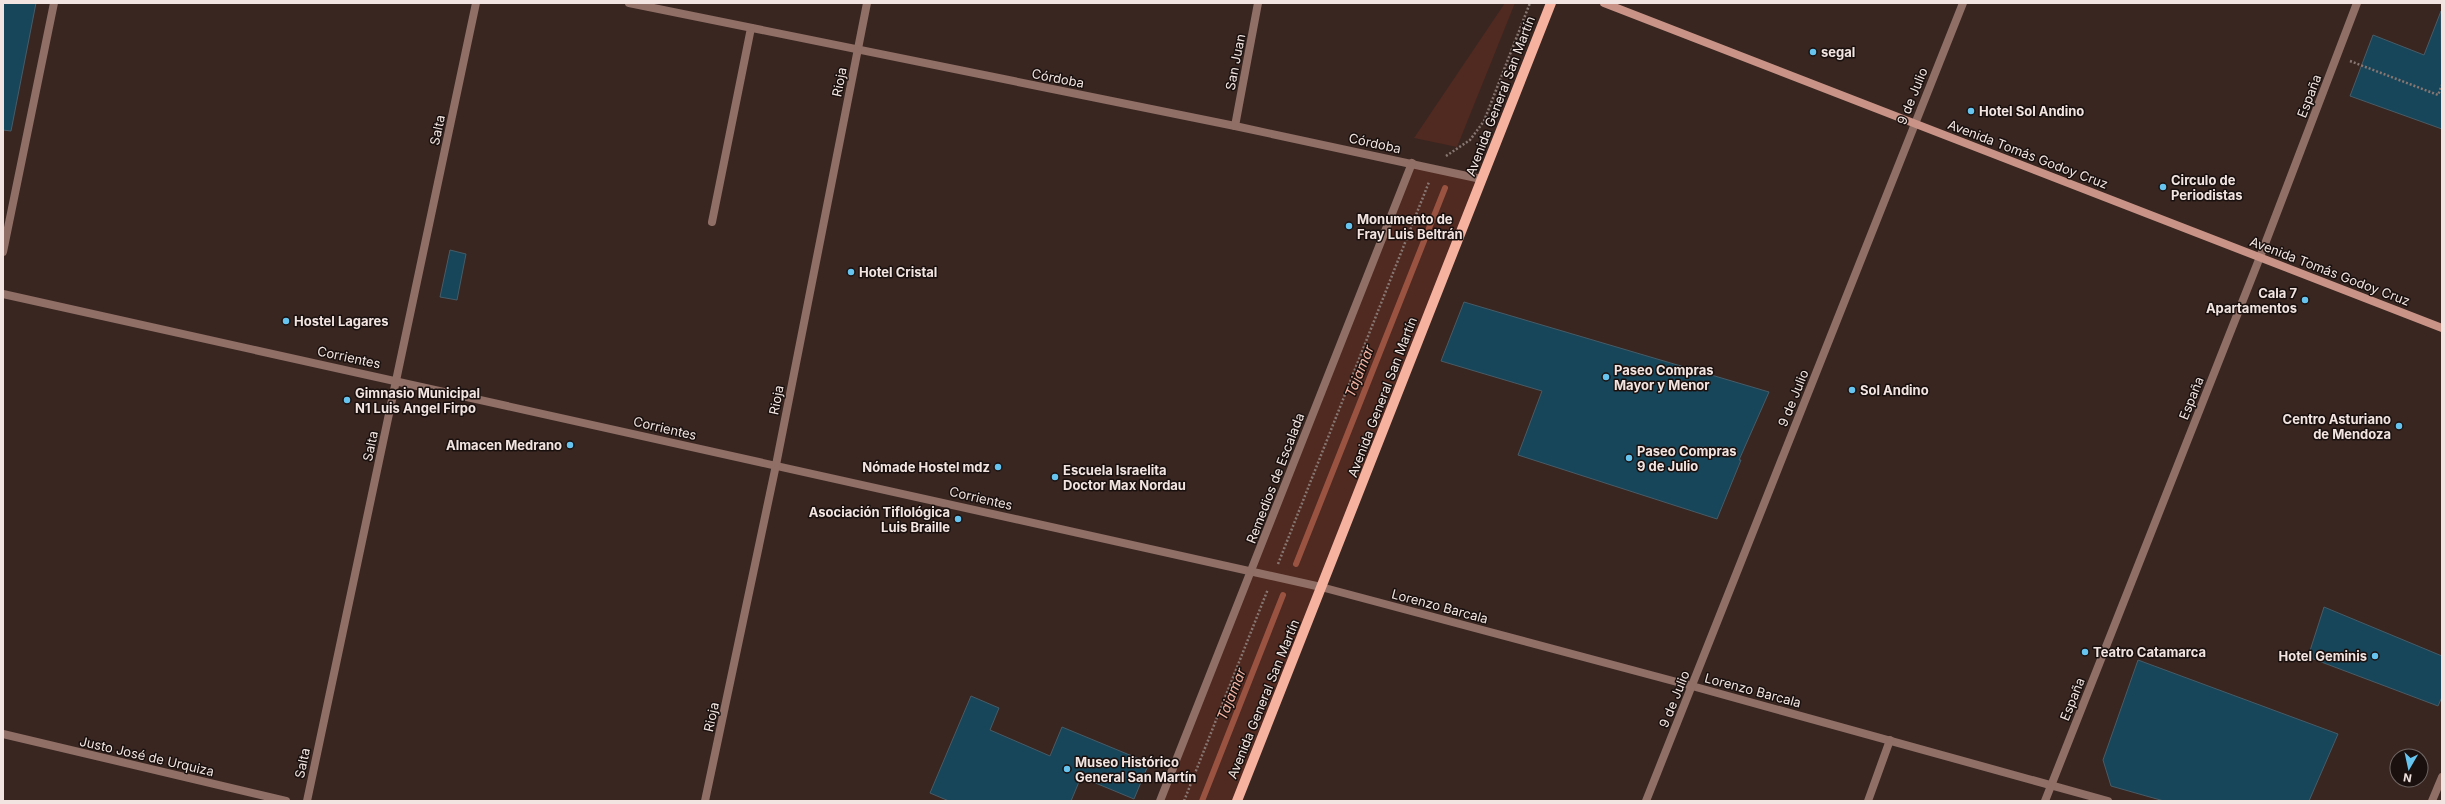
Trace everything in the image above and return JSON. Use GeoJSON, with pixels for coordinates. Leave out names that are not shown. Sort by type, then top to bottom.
{"type":"FeatureCollection","features":[{"type":"Feature","properties":{"kind":"main road","name":"Avenida General San Martín"},"geometry":{"type":"LineString","coordinates":[[1237,801],[1551,3]]}},
{"type":"Feature","properties":{"kind":"main road","name":"Avenida Tomás Godoy Cruz"},"geometry":{"type":"LineString","coordinates":[[1604,3],[2442,328]]}},
{"type":"Feature","properties":{"kind":"street"},"geometry":{"type":"LineString","coordinates":[[3,252],[54,3]]}},
{"type":"Feature","properties":{"kind":"street","name":"Salta"},"geometry":{"type":"LineString","coordinates":[[307,801],[476,3]]}},
{"type":"Feature","properties":{"kind":"street","name":"Córdoba"},"geometry":{"type":"LineString","coordinates":[[629,3],[1235,126],[1481,179]]}},
{"type":"Feature","properties":{"kind":"street","name":"Rioja"},"geometry":{"type":"LineString","coordinates":[[705,801],[776,464],[867,3]]}},
{"type":"Feature","properties":{"kind":"street","name":"San Juan"},"geometry":{"type":"LineString","coordinates":[[1235,126],[1258,3]]}},
{"type":"Feature","properties":{"kind":"street","name":"9 de Julio"},"geometry":{"type":"LineString","coordinates":[[1646,801],[1962,3]]}},
{"type":"Feature","properties":{"kind":"street","name":"España"},"geometry":{"type":"LineString","coordinates":[[2045,801],[2260,257],[2357,3]]}},
{"type":"Feature","properties":{"kind":"street"},"geometry":{"type":"LineString","coordinates":[[712,222],[751,28]]}},
{"type":"Feature","properties":{"kind":"street","name":"Remedios de Escalada"},"geometry":{"type":"LineString","coordinates":[[1160,801],[1412,163]]}},
{"type":"Feature","properties":{"kind":"street","name":"Corrientes"},"geometry":{"type":"LineString","coordinates":[[3,294],[776,464],[1321,587]]}},
{"type":"Feature","properties":{"kind":"street","name":"Lorenzo Barcala"},"geometry":{"type":"LineString","coordinates":[[1321,587],[1692,686],[2108,801]]}},
{"type":"Feature","properties":{"kind":"street","name":"Justo José de Urquiza"},"geometry":{"type":"LineString","coordinates":[[3,734],[286,801]]}},
{"type":"Feature","properties":{"kind":"street"},"geometry":{"type":"LineString","coordinates":[[1868,801],[1890,740]]}},
{"type":"Feature","properties":{"kind":"street"},"geometry":{"type":"LineString","coordinates":[[2432,801],[2442,777]]}},
{"type":"Feature","properties":{"kind":"path"},"geometry":{"type":"LineString","coordinates":[[1184,801],[1434,168],[1450,152],[1470,140],[1484,121],[1530,3]]}},
{"type":"Feature","properties":{"kind":"path"},"geometry":{"type":"LineString","coordinates":[[2336,57],[2438,94],[2442,84]]}},
{"type":"Feature","properties":{"kind":"shaded area"},"geometry":{"type":"Polygon","coordinates":[[[1505,3],[1515,3],[1457,147],[1414,138],[1505,3]]]}},
{"type":"Feature","properties":{"kind":"shaded area"},"geometry":{"type":"Polygon","coordinates":[[[1412,163],[1481,179],[1237,801],[1160,801],[1412,163]]]}},
{"type":"Feature","properties":{"kind":"building"},"geometry":{"type":"Polygon","coordinates":[[[3,3],[36,3],[11,131],[3,130],[3,3]]]}},
{"type":"Feature","properties":{"kind":"building"},"geometry":{"type":"Polygon","coordinates":[[[2441,11],[2442,129],[2350,96],[2373,35],[2424,55],[2441,11]]]}},
{"type":"Feature","properties":{"kind":"building"},"geometry":{"type":"Polygon","coordinates":[[[450,250],[466,254],[457,300],[440,297],[450,250]]]}},
{"type":"Feature","properties":{"kind":"building"},"geometry":{"type":"Polygon","coordinates":[[[1464,302],[1769,392],[1739,460],[1741,460],[1717,519],[1518,455],[1542,391],[1441,361],[1464,302]]]}},
{"type":"Feature","properties":{"kind":"building","name":"Hotel Geminis"},"geometry":{"type":"Polygon","coordinates":[[[2324,607],[2442,656],[2442,697],[2438,706],[2308,657],[2324,607]]]}},
{"type":"Feature","properties":{"kind":"building"},"geometry":{"type":"Polygon","coordinates":[[[2138,660],[2338,734],[2309,801],[2164,801],[2111,786],[2103,760],[2138,660]]]}},
{"type":"Feature","properties":{"kind":"building"},"geometry":{"type":"Polygon","coordinates":[[[971,696],[999,708],[990,730],[1050,756],[1062,727],[1149,763],[1134,799],[1081,777],[1071,801],[949,801],[930,793],[971,696]]]}},
{"type":"Feature","properties":{"kind":"waterway","name":"Tajamar"},"geometry":{"type":"LineString","coordinates":[[1296,564],[1445,188]]}},
{"type":"Feature","properties":{"kind":"waterway","name":"Tajamar"},"geometry":{"type":"LineString","coordinates":[[1202,801],[1283,595]]}},
{"type":"Feature","properties":{"kind":"place","name":"segal"},"geometry":{"type":"Point","coordinates":[1813,52]}},
{"type":"Feature","properties":{"kind":"place","name":"Hotel Sol Andino"},"geometry":{"type":"Point","coordinates":[1971,111]}},
{"type":"Feature","properties":{"kind":"place","name":"Circulo de Periodistas"},"geometry":{"type":"Point","coordinates":[2163,187]}},
{"type":"Feature","properties":{"kind":"place","name":"Monumento de Fray Luis Beltrán"},"geometry":{"type":"Point","coordinates":[1349,226]}},
{"type":"Feature","properties":{"kind":"place","name":"Hotel Cristal"},"geometry":{"type":"Point","coordinates":[851,272]}},
{"type":"Feature","properties":{"kind":"place","name":"Cala 7 Apartamentos"},"geometry":{"type":"Point","coordinates":[2305,300]}},
{"type":"Feature","properties":{"kind":"place","name":"Hostel Lagares"},"geometry":{"type":"Point","coordinates":[286,321]}},
{"type":"Feature","properties":{"kind":"place","name":"Paseo Compras Mayor y Menor"},"geometry":{"type":"Point","coordinates":[1606,377]}},
{"type":"Feature","properties":{"kind":"place","name":"Sol Andino"},"geometry":{"type":"Point","coordinates":[1852,390]}},
{"type":"Feature","properties":{"kind":"place","name":"Gimnasio Municipal N1 Luis Angel Firpo"},"geometry":{"type":"Point","coordinates":[347,400]}},
{"type":"Feature","properties":{"kind":"place","name":"Centro Asturiano de Mendoza"},"geometry":{"type":"Point","coordinates":[2399,426]}},
{"type":"Feature","properties":{"kind":"place","name":"Almacen Medrano"},"geometry":{"type":"Point","coordinates":[570,445]}},
{"type":"Feature","properties":{"kind":"place","name":"Paseo Compras 9 de Julio"},"geometry":{"type":"Point","coordinates":[1629,458]}},
{"type":"Feature","properties":{"kind":"place","name":"Nómade Hostel mdz"},"geometry":{"type":"Point","coordinates":[998,467]}},
{"type":"Feature","properties":{"kind":"place","name":"Escuela Israelita Doctor Max Nordau"},"geometry":{"type":"Point","coordinates":[1055,477]}},
{"type":"Feature","properties":{"kind":"place","name":"Asociación Tiflológica Luis Braille"},"geometry":{"type":"Point","coordinates":[958,519]}},
{"type":"Feature","properties":{"kind":"place","name":"Teatro Catamarca"},"geometry":{"type":"Point","coordinates":[2085,652]}},
{"type":"Feature","properties":{"kind":"place","name":"Hotel Geminis"},"geometry":{"type":"Point","coordinates":[2375,656]}},
{"type":"Feature","properties":{"kind":"place","name":"Museo Histórico General San Martín"},"geometry":{"type":"Point","coordinates":[1067,769]}}]}
